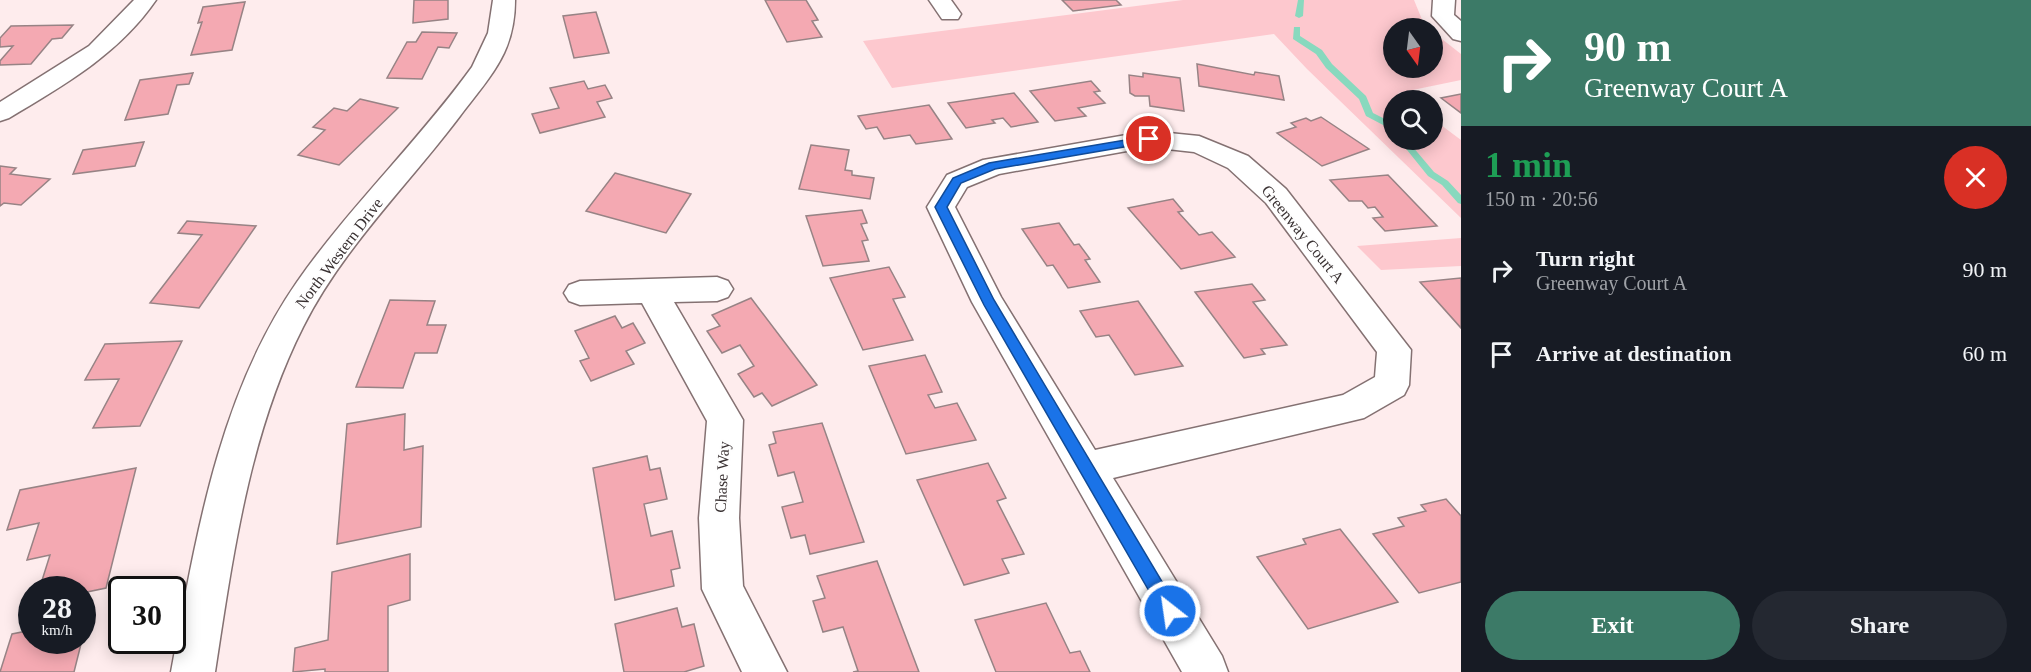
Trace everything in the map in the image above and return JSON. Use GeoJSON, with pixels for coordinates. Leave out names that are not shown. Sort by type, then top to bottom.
{"type":"FeatureCollection","features":[{"type":"Feature","properties":{"kind":"street"},"geometry":{"type":"LineString","coordinates":[[0,113],[93,57],[124,27],[145,0]]}},
{"type":"Feature","properties":{"kind":"street","name":"North Western Drive"},"geometry":{"type":"LineString","coordinates":[[194,672],[244,424],[289,321],[323,271],[373,206],[424,148],[475,79],[496,45],[504,19],[504,0]]}},
{"type":"Feature","properties":{"kind":"street"},"geometry":{"type":"LineString","coordinates":[[1444,0],[1443,16],[1461,34]]}},
{"type":"Feature","properties":{"kind":"street","name":"Greenway Court A"},"geometry":{"type":"LineString","coordinates":[[1086,468],[1351,408],[1392,385],[1394,350],[1276,196],[1238,162],[1200,144],[1149,139],[993,166],[957,181],[941,207],[988,302],[1206,672]]}},
{"type":"Feature","properties":{"kind":"street"},"geometry":{"type":"LineString","coordinates":[[580,293],[717,289]]}},
{"type":"Feature","properties":{"kind":"street","name":"Chase Way"},"geometry":{"type":"LineString","coordinates":[[652,291],[725,420],[719,518],[723,589],[765,672]]}},
{"type":"Feature","properties":{"kind":"shaded area"},"geometry":{"type":"Polygon","coordinates":[[[1183,0],[1414,0],[1421,18],[1383,18],[1383,78],[1443,78],[1443,40],[1461,54],[1461,80],[1413,90],[1383,90],[1383,143],[1274,34],[892,88],[863,41],[1183,0]]]}},
{"type":"Feature","properties":{"kind":"shaded area"},"geometry":{"type":"Polygon","coordinates":[[[1443,126],[1461,140],[1461,218],[1391,150],[1443,150],[1443,126]]]}},
{"type":"Feature","properties":{"kind":"shaded area"},"geometry":{"type":"Polygon","coordinates":[[[1461,238],[1461,266],[1381,270],[1357,246],[1461,238]]]}},
{"type":"Feature","properties":{"kind":"building"},"geometry":{"type":"Polygon","coordinates":[[[414,0],[448,0],[448,19],[413,23],[414,0]]]}},
{"type":"Feature","properties":{"kind":"building"},"geometry":{"type":"Polygon","coordinates":[[[765,0],[806,0],[818,20],[812,21],[822,37],[787,42],[765,0]]]}},
{"type":"Feature","properties":{"kind":"building"},"geometry":{"type":"Polygon","coordinates":[[[1062,0],[1116,0],[1121,5],[1073,11],[1062,0]]]}},
{"type":"Feature","properties":{"kind":"building"},"geometry":{"type":"Polygon","coordinates":[[[245,2],[232,50],[191,55],[202,22],[198,23],[203,7],[245,2]]]}},
{"type":"Feature","properties":{"kind":"building"},"geometry":{"type":"Polygon","coordinates":[[[596,12],[609,53],[574,58],[563,16],[596,12]]]}},
{"type":"Feature","properties":{"kind":"building"},"geometry":{"type":"Polygon","coordinates":[[[73,25],[62,38],[52,39],[31,64],[0,65],[0,61],[13,46],[0,47],[0,38],[11,26],[73,25]]]}},
{"type":"Feature","properties":{"kind":"building"},"geometry":{"type":"Polygon","coordinates":[[[422,32],[457,33],[449,48],[438,47],[422,79],[387,78],[407,42],[416,42],[422,32]]]}},
{"type":"Feature","properties":{"kind":"building"},"geometry":{"type":"Polygon","coordinates":[[[1197,64],[1254,75],[1255,72],[1279,76],[1284,100],[1199,86],[1197,64]]]}},
{"type":"Feature","properties":{"kind":"building"},"geometry":{"type":"Polygon","coordinates":[[[193,73],[189,84],[177,85],[168,114],[125,120],[140,80],[193,73]]]}},
{"type":"Feature","properties":{"kind":"building"},"geometry":{"type":"Polygon","coordinates":[[[1143,73],[1180,78],[1184,111],[1150,106],[1149,96],[1135,96],[1130,93],[1129,75],[1143,77],[1143,73]]]}},
{"type":"Feature","properties":{"kind":"building"},"geometry":{"type":"Polygon","coordinates":[[[584,81],[588,89],[605,85],[612,98],[597,102],[605,117],[540,133],[532,114],[559,108],[550,88],[584,81]]]}},
{"type":"Feature","properties":{"kind":"building"},"geometry":{"type":"Polygon","coordinates":[[[1091,81],[1100,91],[1094,92],[1105,103],[1078,108],[1086,116],[1055,121],[1030,91],[1091,81]]]}},
{"type":"Feature","properties":{"kind":"building"},"geometry":{"type":"Polygon","coordinates":[[[1014,93],[1038,122],[1011,127],[1003,118],[992,120],[995,123],[966,128],[948,103],[1014,93]]]}},
{"type":"Feature","properties":{"kind":"building"},"geometry":{"type":"Polygon","coordinates":[[[1461,94],[1461,113],[1443,100],[1443,98],[1461,94]]]}},
{"type":"Feature","properties":{"kind":"building"},"geometry":{"type":"Polygon","coordinates":[[[360,99],[398,108],[339,165],[298,155],[325,130],[313,127],[334,108],[347,111],[360,99]]]}},
{"type":"Feature","properties":{"kind":"building"},"geometry":{"type":"Polygon","coordinates":[[[929,105],[952,139],[916,144],[910,135],[884,139],[877,127],[866,129],[858,116],[929,105]]]}},
{"type":"Feature","properties":{"kind":"building"},"geometry":{"type":"Polygon","coordinates":[[[1321,117],[1369,149],[1322,166],[1277,133],[1296,127],[1291,123],[1306,118],[1311,121],[1321,117]]]}},
{"type":"Feature","properties":{"kind":"building"},"geometry":{"type":"Polygon","coordinates":[[[144,142],[135,166],[73,174],[83,150],[144,142]]]}},
{"type":"Feature","properties":{"kind":"building"},"geometry":{"type":"Polygon","coordinates":[[[811,145],[849,150],[845,170],[852,171],[852,175],[874,178],[870,199],[799,189],[811,145]]]}},
{"type":"Feature","properties":{"kind":"building"},"geometry":{"type":"Polygon","coordinates":[[[0,166],[16,168],[10,174],[50,179],[21,205],[4,203],[0,206],[0,166]]]}},
{"type":"Feature","properties":{"kind":"building"},"geometry":{"type":"Polygon","coordinates":[[[615,173],[691,194],[666,233],[586,211],[615,173]]]}},
{"type":"Feature","properties":{"kind":"building"},"geometry":{"type":"Polygon","coordinates":[[[1388,175],[1437,226],[1385,231],[1373,218],[1383,217],[1375,207],[1368,208],[1362,201],[1349,201],[1330,180],[1388,175]]]}},
{"type":"Feature","properties":{"kind":"building"},"geometry":{"type":"Polygon","coordinates":[[[1173,199],[1183,211],[1178,212],[1199,235],[1212,232],[1235,257],[1181,269],[1128,208],[1173,199]]]}},
{"type":"Feature","properties":{"kind":"building"},"geometry":{"type":"Polygon","coordinates":[[[862,210],[867,223],[861,224],[868,240],[862,241],[869,261],[823,266],[806,216],[862,210]]]}},
{"type":"Feature","properties":{"kind":"building"},"geometry":{"type":"Polygon","coordinates":[[[187,221],[256,226],[199,308],[150,303],[202,235],[178,233],[187,221]]]}},
{"type":"Feature","properties":{"kind":"building"},"geometry":{"type":"Polygon","coordinates":[[[1059,223],[1074,245],[1079,244],[1090,259],[1085,260],[1100,282],[1068,288],[1053,265],[1047,266],[1022,229],[1059,223]]]}},
{"type":"Feature","properties":{"kind":"building"},"geometry":{"type":"Polygon","coordinates":[[[889,267],[905,297],[893,299],[913,340],[863,350],[830,278],[889,267]]]}},
{"type":"Feature","properties":{"kind":"building"},"geometry":{"type":"Polygon","coordinates":[[[1461,278],[1461,328],[1420,282],[1461,278]]]}},
{"type":"Feature","properties":{"kind":"building"},"geometry":{"type":"Polygon","coordinates":[[[1252,284],[1265,300],[1253,302],[1287,345],[1261,349],[1265,354],[1244,358],[1195,292],[1252,284]]]}},
{"type":"Feature","properties":{"kind":"building"},"geometry":{"type":"Polygon","coordinates":[[[751,298],[817,385],[772,406],[762,393],[754,397],[738,374],[754,366],[740,345],[722,353],[707,331],[720,326],[712,315],[751,298]]]}},
{"type":"Feature","properties":{"kind":"building"},"geometry":{"type":"Polygon","coordinates":[[[390,300],[435,301],[427,325],[446,325],[437,353],[415,353],[403,388],[356,387],[390,300]]]}},
{"type":"Feature","properties":{"kind":"building"},"geometry":{"type":"Polygon","coordinates":[[[1138,301],[1183,366],[1135,375],[1109,335],[1096,337],[1080,311],[1138,301]]]}},
{"type":"Feature","properties":{"kind":"building"},"geometry":{"type":"Polygon","coordinates":[[[615,316],[622,328],[633,323],[645,343],[626,351],[634,364],[591,381],[580,361],[589,358],[575,331],[615,316]]]}},
{"type":"Feature","properties":{"kind":"building"},"geometry":{"type":"Polygon","coordinates":[[[182,341],[140,426],[93,428],[119,379],[85,380],[105,344],[182,341]]]}},
{"type":"Feature","properties":{"kind":"building"},"geometry":{"type":"Polygon","coordinates":[[[925,355],[942,392],[928,395],[935,408],[957,403],[976,440],[906,454],[869,366],[925,355]]]}},
{"type":"Feature","properties":{"kind":"building"},"geometry":{"type":"Polygon","coordinates":[[[405,414],[404,450],[423,446],[421,527],[337,544],[347,424],[405,414]]]}},
{"type":"Feature","properties":{"kind":"building"},"geometry":{"type":"Polygon","coordinates":[[[822,423],[864,542],[810,554],[805,535],[791,538],[782,507],[803,502],[794,472],[778,476],[769,445],[776,443],[773,432],[822,423]]]}},
{"type":"Feature","properties":{"kind":"building"},"geometry":{"type":"Polygon","coordinates":[[[647,456],[650,470],[660,468],[667,499],[644,504],[651,536],[672,531],[680,568],[671,570],[674,586],[615,600],[593,468],[647,456]]]}},
{"type":"Feature","properties":{"kind":"building"},"geometry":{"type":"Polygon","coordinates":[[[988,463],[1006,498],[997,501],[1024,554],[1002,559],[1009,573],[964,585],[917,480],[988,463]]]}},
{"type":"Feature","properties":{"kind":"building"},"geometry":{"type":"Polygon","coordinates":[[[136,468],[106,588],[96,590],[96,576],[43,576],[50,555],[27,560],[39,523],[7,530],[20,490],[136,468]]]}},
{"type":"Feature","properties":{"kind":"building"},"geometry":{"type":"Polygon","coordinates":[[[1446,499],[1461,516],[1461,582],[1419,593],[1373,534],[1404,526],[1398,518],[1426,511],[1421,505],[1446,499]]]}},
{"type":"Feature","properties":{"kind":"building"},"geometry":{"type":"Polygon","coordinates":[[[1340,529],[1398,602],[1308,629],[1257,557],[1306,544],[1303,539],[1340,529]]]}},
{"type":"Feature","properties":{"kind":"building"},"geometry":{"type":"Polygon","coordinates":[[[410,554],[410,600],[388,606],[388,672],[325,672],[325,669],[293,672],[295,648],[328,640],[332,572],[410,554]]]}},
{"type":"Feature","properties":{"kind":"building"},"geometry":{"type":"Polygon","coordinates":[[[877,561],[919,672],[853,672],[858,671],[843,627],[823,632],[813,601],[825,598],[817,576],[877,561]]]}},
{"type":"Feature","properties":{"kind":"building"},"geometry":{"type":"Polygon","coordinates":[[[1046,603],[1070,653],[1080,651],[1090,672],[996,672],[975,620],[1046,603]]]}},
{"type":"Feature","properties":{"kind":"building"},"geometry":{"type":"Polygon","coordinates":[[[677,608],[682,627],[694,624],[704,666],[684,672],[624,672],[615,624],[677,608]]]}},
{"type":"Feature","properties":{"kind":"building"},"geometry":{"type":"Polygon","coordinates":[[[18,633],[18,654],[78,654],[74,672],[0,672],[12,634],[18,633]]]}},
{"type":"Feature","properties":{"kind":"waterway"},"geometry":{"type":"LineString","coordinates":[[1299,16],[1301,0]]}},
{"type":"Feature","properties":{"kind":"waterway"},"geometry":{"type":"LineString","coordinates":[[1297,29],[1296,37],[1319,52],[1329,66],[1363,98],[1369,114],[1383,121]]}},
{"type":"Feature","properties":{"kind":"waterway"},"geometry":{"type":"LineString","coordinates":[[1411,150],[1431,174],[1445,183],[1461,201]]}},
{"type":"Feature","properties":{"kind":"route"},"geometry":{"type":"LineString","coordinates":[[1149,139],[993,166],[957,181],[941,207],[988,302],[1170,611]]}}]}
